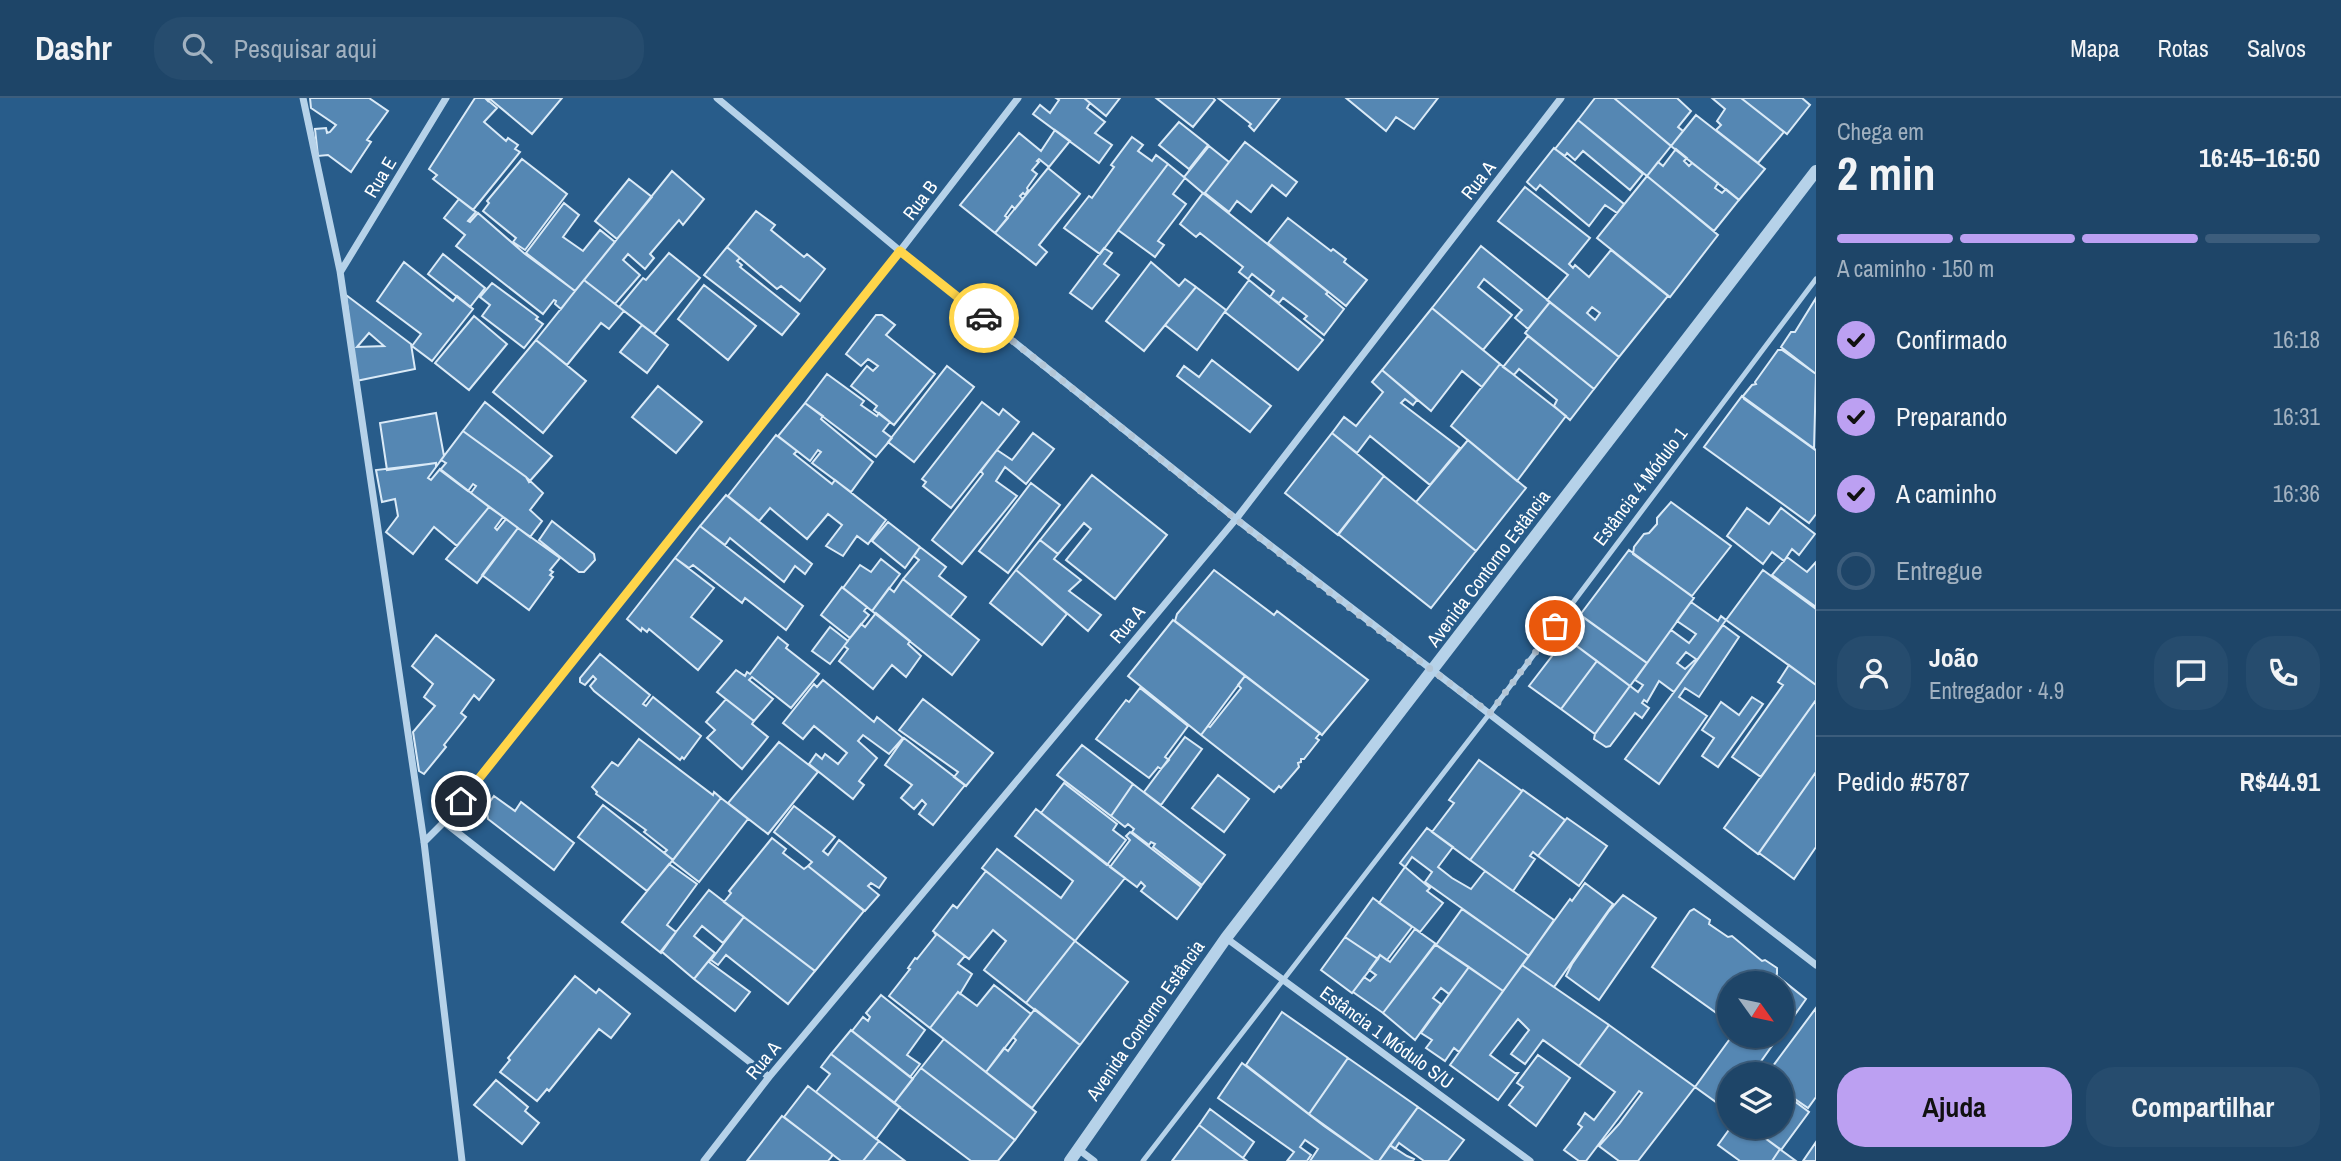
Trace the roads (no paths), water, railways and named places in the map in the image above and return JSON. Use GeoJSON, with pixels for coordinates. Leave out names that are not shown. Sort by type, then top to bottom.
{"type":"FeatureCollection","features":[{"type":"Feature","properties":{"kind":"street"},"geometry":{"type":"LineString","coordinates":[[303,98],[341,271],[424,842],[462,1161]]}},
{"type":"Feature","properties":{"kind":"street","name":"Rua E"},"geometry":{"type":"LineString","coordinates":[[341,271],[446,98]]}},
{"type":"Feature","properties":{"kind":"street"},"geometry":{"type":"LineString","coordinates":[[717,98],[900,251],[1236,519],[1816,965]]}},
{"type":"Feature","properties":{"kind":"street","name":"Rua B"},"geometry":{"type":"LineString","coordinates":[[424,842],[444,822],[900,251],[1018,98]]}},
{"type":"Feature","properties":{"kind":"street","name":"Rua A"},"geometry":{"type":"LineString","coordinates":[[704,1161],[769,1077],[1236,519],[1561,98]]}},
{"type":"Feature","properties":{"kind":"street","name":"Avenida Contorno Estância"},"geometry":{"type":"LineString","coordinates":[[1070,1161],[1226,938],[1816,171]]}},
{"type":"Feature","properties":{"kind":"street"},"geometry":{"type":"LineString","coordinates":[[444,822],[769,1077]]}},
{"type":"Feature","properties":{"kind":"street","name":"Estância 1 Módulo S/U"},"geometry":{"type":"LineString","coordinates":[[1226,938],[1530,1161]]}},
{"type":"Feature","properties":{"kind":"street"},"geometry":{"type":"LineString","coordinates":[[1078,1149],[1094,1161]]}},
{"type":"Feature","properties":{"kind":"lane","name":"Estância 4 Módulo 1"},"geometry":{"type":"LineString","coordinates":[[1143,1161],[1490,713],[1816,279]]}}]}
